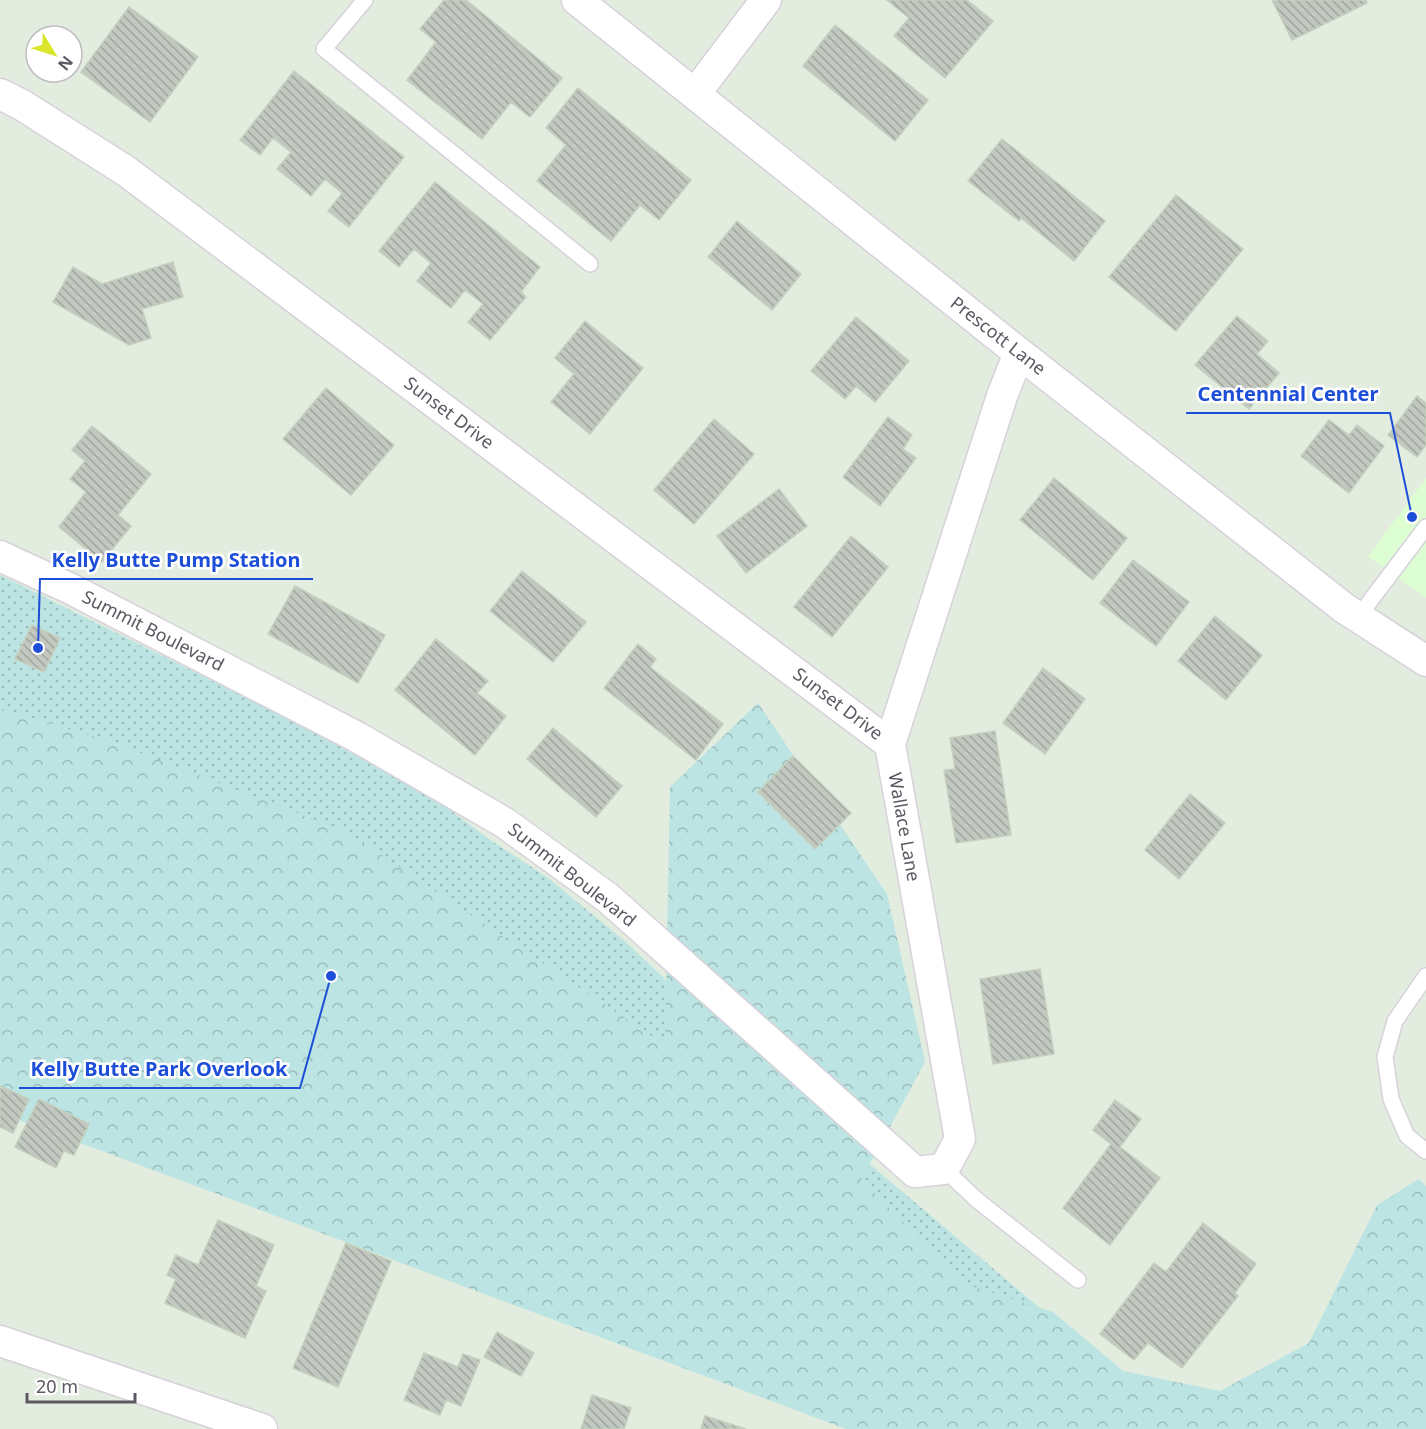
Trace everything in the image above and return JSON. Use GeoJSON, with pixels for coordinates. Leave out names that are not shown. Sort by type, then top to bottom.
{"type":"FeatureCollection","features":[{"type":"Feature","properties":{"kind":"street","name":"Prescott Lane"},"geometry":{"type":"LineString","coordinates":[[577,0],[1019,353],[1344,608],[1426,661]]}},
{"type":"Feature","properties":{"kind":"street"},"geometry":{"type":"LineString","coordinates":[[694,94],[766,0]]}},
{"type":"Feature","properties":{"kind":"street","name":"Sunset Drive"},"geometry":{"type":"LineString","coordinates":[[0,94],[22,105],[126,171],[890,744]]}},
{"type":"Feature","properties":{"kind":"street","name":"Wallace Lane"},"geometry":{"type":"LineString","coordinates":[[944,1169],[960,1139],[890,744],[1002,396],[1019,353]]}},
{"type":"Feature","properties":{"kind":"street","name":"Summit Boulevard"},"geometry":{"type":"LineString","coordinates":[[0,556],[69,588],[357,737],[505,823],[608,898],[915,1172],[944,1169]]}},
{"type":"Feature","properties":{"kind":"street"},"geometry":{"type":"LineString","coordinates":[[0,1341],[257,1428]]}},
{"type":"Feature","properties":{"kind":"lane"},"geometry":{"type":"LineString","coordinates":[[365,0],[324,49],[590,264]]}},
{"type":"Feature","properties":{"kind":"lane"},"geometry":{"type":"LineString","coordinates":[[1358,617],[1426,527]]}},
{"type":"Feature","properties":{"kind":"lane"},"geometry":{"type":"LineString","coordinates":[[1426,976],[1395,1021],[1385,1058],[1391,1099],[1407,1136],[1426,1151]]}},
{"type":"Feature","properties":{"kind":"lane"},"geometry":{"type":"LineString","coordinates":[[944,1169],[977,1200],[1078,1280]]}},
{"type":"Feature","properties":{"kind":"shaded area"},"geometry":{"type":"Polygon","coordinates":[[[1426,478],[1426,598],[1368,556],[1426,478]]]}},
{"type":"Feature","properties":{"kind":"green space"},"geometry":{"type":"Polygon","coordinates":[[[0,575],[299,724],[439,802],[548,878],[627,943],[782,1090],[1054,1320],[0,1008],[0,575]]]}},
{"type":"Feature","properties":{"kind":"green space"},"geometry":{"type":"Polygon","coordinates":[[[758,703],[887,894],[925,1062],[861,1180],[965,1284],[1053,1312],[1123,1371],[1220,1391],[1309,1343],[1377,1205],[1419,1179],[1426,1186],[1426,1429],[846,1429],[0,1113],[0,708],[115,743],[347,832],[665,1045],[670,787],[758,703]]]}},
{"type":"Feature","properties":{"kind":"building"},"geometry":{"type":"Polygon","coordinates":[[[444,0],[466,0],[562,78],[530,117],[511,102],[482,139],[407,80],[436,42],[420,29],[444,0]]]}},
{"type":"Feature","properties":{"kind":"building"},"geometry":{"type":"Polygon","coordinates":[[[887,0],[967,0],[993,21],[945,78],[894,36],[909,18],[887,0]]]}},
{"type":"Feature","properties":{"kind":"building"},"geometry":{"type":"Polygon","coordinates":[[[1272,0],[1366,0],[1367,3],[1292,40],[1272,0]]]}},
{"type":"Feature","properties":{"kind":"building"},"geometry":{"type":"Polygon","coordinates":[[[129,7],[198,57],[150,122],[84,74],[84,68],[129,7]]]}},
{"type":"Feature","properties":{"kind":"building"},"geometry":{"type":"Polygon","coordinates":[[[835,25],[928,100],[895,141],[803,66],[835,25]]]}},
{"type":"Feature","properties":{"kind":"building"},"geometry":{"type":"Polygon","coordinates":[[[294,71],[404,157],[349,227],[328,211],[342,193],[325,179],[311,196],[277,169],[291,152],[273,138],[260,155],[240,140],[294,71]]]}},
{"type":"Feature","properties":{"kind":"building"},"geometry":{"type":"Polygon","coordinates":[[[578,88],[691,180],[659,220],[640,205],[611,241],[537,181],[566,145],[546,128],[578,88]]]}},
{"type":"Feature","properties":{"kind":"building"},"geometry":{"type":"Polygon","coordinates":[[[1002,139],[1105,221],[1074,261],[1021,218],[1019,221],[968,181],[1002,139]]]}},
{"type":"Feature","properties":{"kind":"building"},"geometry":{"type":"Polygon","coordinates":[[[435,182],[540,267],[521,292],[526,297],[490,340],[468,322],[483,304],[465,290],[451,308],[417,281],[431,263],[414,249],[399,267],[379,251],[435,182]]]}},
{"type":"Feature","properties":{"kind":"building"},"geometry":{"type":"Polygon","coordinates":[[[1176,195],[1243,249],[1176,331],[1109,277],[1176,195]]]}},
{"type":"Feature","properties":{"kind":"building"},"geometry":{"type":"Polygon","coordinates":[[[737,221],[801,274],[772,310],[708,257],[737,221]]]}},
{"type":"Feature","properties":{"kind":"building"},"geometry":{"type":"Polygon","coordinates":[[[173,262],[183,297],[142,309],[151,338],[129,345],[53,302],[73,267],[102,284],[173,262]]]}},
{"type":"Feature","properties":{"kind":"building"},"geometry":{"type":"Polygon","coordinates":[[[1237,316],[1268,341],[1257,354],[1279,373],[1249,409],[1195,365],[1237,316]]]}},
{"type":"Feature","properties":{"kind":"building"},"geometry":{"type":"Polygon","coordinates":[[[856,317],[909,361],[875,402],[856,386],[845,399],[811,371],[856,317]]]}},
{"type":"Feature","properties":{"kind":"building"},"geometry":{"type":"Polygon","coordinates":[[[585,321],[643,368],[590,434],[551,402],[574,374],[555,358],[585,321]]]}},
{"type":"Feature","properties":{"kind":"building"},"geometry":{"type":"Polygon","coordinates":[[[326,388],[394,445],[351,495],[283,439],[326,388]]]}},
{"type":"Feature","properties":{"kind":"building"},"geometry":{"type":"Polygon","coordinates":[[[1417,396],[1426,403],[1426,445],[1417,457],[1388,435],[1417,396]]]}},
{"type":"Feature","properties":{"kind":"building"},"geometry":{"type":"Polygon","coordinates":[[[888,417],[912,435],[903,449],[916,458],[880,506],[843,477],[888,417]]]}},
{"type":"Feature","properties":{"kind":"building"},"geometry":{"type":"Polygon","coordinates":[[[714,419],[754,454],[694,524],[654,490],[714,419]]]}},
{"type":"Feature","properties":{"kind":"building"},"geometry":{"type":"Polygon","coordinates":[[[1329,420],[1349,435],[1357,425],[1384,446],[1349,493],[1301,456],[1329,420]]]}},
{"type":"Feature","properties":{"kind":"building"},"geometry":{"type":"Polygon","coordinates":[[[92,426],[151,474],[118,515],[131,526],[102,562],[59,527],[86,492],[70,479],[85,461],[72,450],[92,426]]]}},
{"type":"Feature","properties":{"kind":"building"},"geometry":{"type":"Polygon","coordinates":[[[1054,478],[1127,538],[1093,580],[1020,520],[1054,478]]]}},
{"type":"Feature","properties":{"kind":"building"},"geometry":{"type":"Polygon","coordinates":[[[779,489],[807,526],[746,573],[717,536],[779,489]]]}},
{"type":"Feature","properties":{"kind":"building"},"geometry":{"type":"Polygon","coordinates":[[[851,536],[888,567],[832,637],[794,607],[851,536]]]}},
{"type":"Feature","properties":{"kind":"building"},"geometry":{"type":"Polygon","coordinates":[[[1133,560],[1189,602],[1156,646],[1100,603],[1133,560]]]}},
{"type":"Feature","properties":{"kind":"building"},"geometry":{"type":"Polygon","coordinates":[[[522,571],[586,622],[553,662],[490,611],[522,571]]]}},
{"type":"Feature","properties":{"kind":"building"},"geometry":{"type":"Polygon","coordinates":[[[295,586],[385,635],[358,683],[268,634],[295,586]]]}},
{"type":"Feature","properties":{"kind":"building"},"geometry":{"type":"Polygon","coordinates":[[[1215,616],[1262,655],[1226,700],[1178,661],[1215,616]]]}},
{"type":"Feature","properties":{"kind":"building"},"geometry":{"type":"Polygon","coordinates":[[[32,625],[60,638],[44,672],[15,659],[32,625]]]}},
{"type":"Feature","properties":{"kind":"building"},"geometry":{"type":"Polygon","coordinates":[[[436,639],[488,681],[477,693],[506,716],[475,755],[395,690],[436,639]]]}},
{"type":"Feature","properties":{"kind":"building"},"geometry":{"type":"Polygon","coordinates":[[[638,644],[656,659],[650,667],[723,724],[696,760],[604,688],[638,644]]]}},
{"type":"Feature","properties":{"kind":"building"},"geometry":{"type":"Polygon","coordinates":[[[1043,668],[1085,699],[1045,754],[1003,723],[1043,668]]]}},
{"type":"Feature","properties":{"kind":"building"},"geometry":{"type":"Polygon","coordinates":[[[553,728],[622,786],[596,817],[527,759],[553,728]]]}},
{"type":"Feature","properties":{"kind":"building"},"geometry":{"type":"Polygon","coordinates":[[[995,731],[1011,835],[956,843],[944,770],[955,769],[950,738],[995,731]]]}},
{"type":"Feature","properties":{"kind":"building"},"geometry":{"type":"Polygon","coordinates":[[[793,756],[851,813],[815,849],[758,792],[793,756]]]}},
{"type":"Feature","properties":{"kind":"building"},"geometry":{"type":"Polygon","coordinates":[[[1190,794],[1225,823],[1179,879],[1145,850],[1190,794]]]}},
{"type":"Feature","properties":{"kind":"building"},"geometry":{"type":"Polygon","coordinates":[[[1040,969],[1054,1054],[993,1064],[980,979],[1040,969]]]}},
{"type":"Feature","properties":{"kind":"building"},"geometry":{"type":"Polygon","coordinates":[[[0,1086],[29,1099],[13,1133],[0,1127],[0,1086]]]}},
{"type":"Feature","properties":{"kind":"building"},"geometry":{"type":"Polygon","coordinates":[[[39,1099],[89,1124],[74,1155],[64,1151],[56,1168],[15,1147],[39,1099]]]}},
{"type":"Feature","properties":{"kind":"building"},"geometry":{"type":"Polygon","coordinates":[[[1115,1100],[1141,1119],[1120,1147],[1160,1178],[1110,1245],[1063,1208],[1111,1144],[1093,1130],[1115,1100]]]}},
{"type":"Feature","properties":{"kind":"building"},"geometry":{"type":"Polygon","coordinates":[[[218,1220],[274,1245],[256,1286],[266,1291],[245,1338],[165,1303],[176,1279],[167,1275],[176,1255],[198,1265],[218,1220]]]}},
{"type":"Feature","properties":{"kind":"building"},"geometry":{"type":"Polygon","coordinates":[[[1203,1223],[1256,1264],[1235,1293],[1238,1296],[1182,1368],[1148,1343],[1134,1360],[1100,1334],[1154,1263],[1166,1272],[1203,1223]]]}},
{"type":"Feature","properties":{"kind":"building"},"geometry":{"type":"Polygon","coordinates":[[[346,1243],[391,1261],[338,1387],[293,1368],[346,1243]]]}},
{"type":"Feature","properties":{"kind":"building"},"geometry":{"type":"Polygon","coordinates":[[[497,1332],[534,1353],[521,1376],[484,1357],[497,1332]]]}},
{"type":"Feature","properties":{"kind":"building"},"geometry":{"type":"Polygon","coordinates":[[[424,1353],[458,1367],[463,1354],[480,1360],[461,1406],[446,1400],[440,1415],[404,1400],[424,1353]]]}},
{"type":"Feature","properties":{"kind":"building"},"geometry":{"type":"Polygon","coordinates":[[[592,1395],[631,1408],[624,1429],[581,1429],[592,1395]]]}},
{"type":"Feature","properties":{"kind":"building"},"geometry":{"type":"Polygon","coordinates":[[[705,1416],[746,1429],[701,1429],[705,1416]]]}},
{"type":"Feature","properties":{"kind":"place","name":"Centennial Center"},"geometry":{"type":"Point","coordinates":[1412,517]}},
{"type":"Feature","properties":{"kind":"place","name":"Kelly Butte Pump Station"},"geometry":{"type":"Point","coordinates":[38,648]}},
{"type":"Feature","properties":{"kind":"place","name":"Kelly Butte Park Overlook"},"geometry":{"type":"Point","coordinates":[331,976]}}]}
